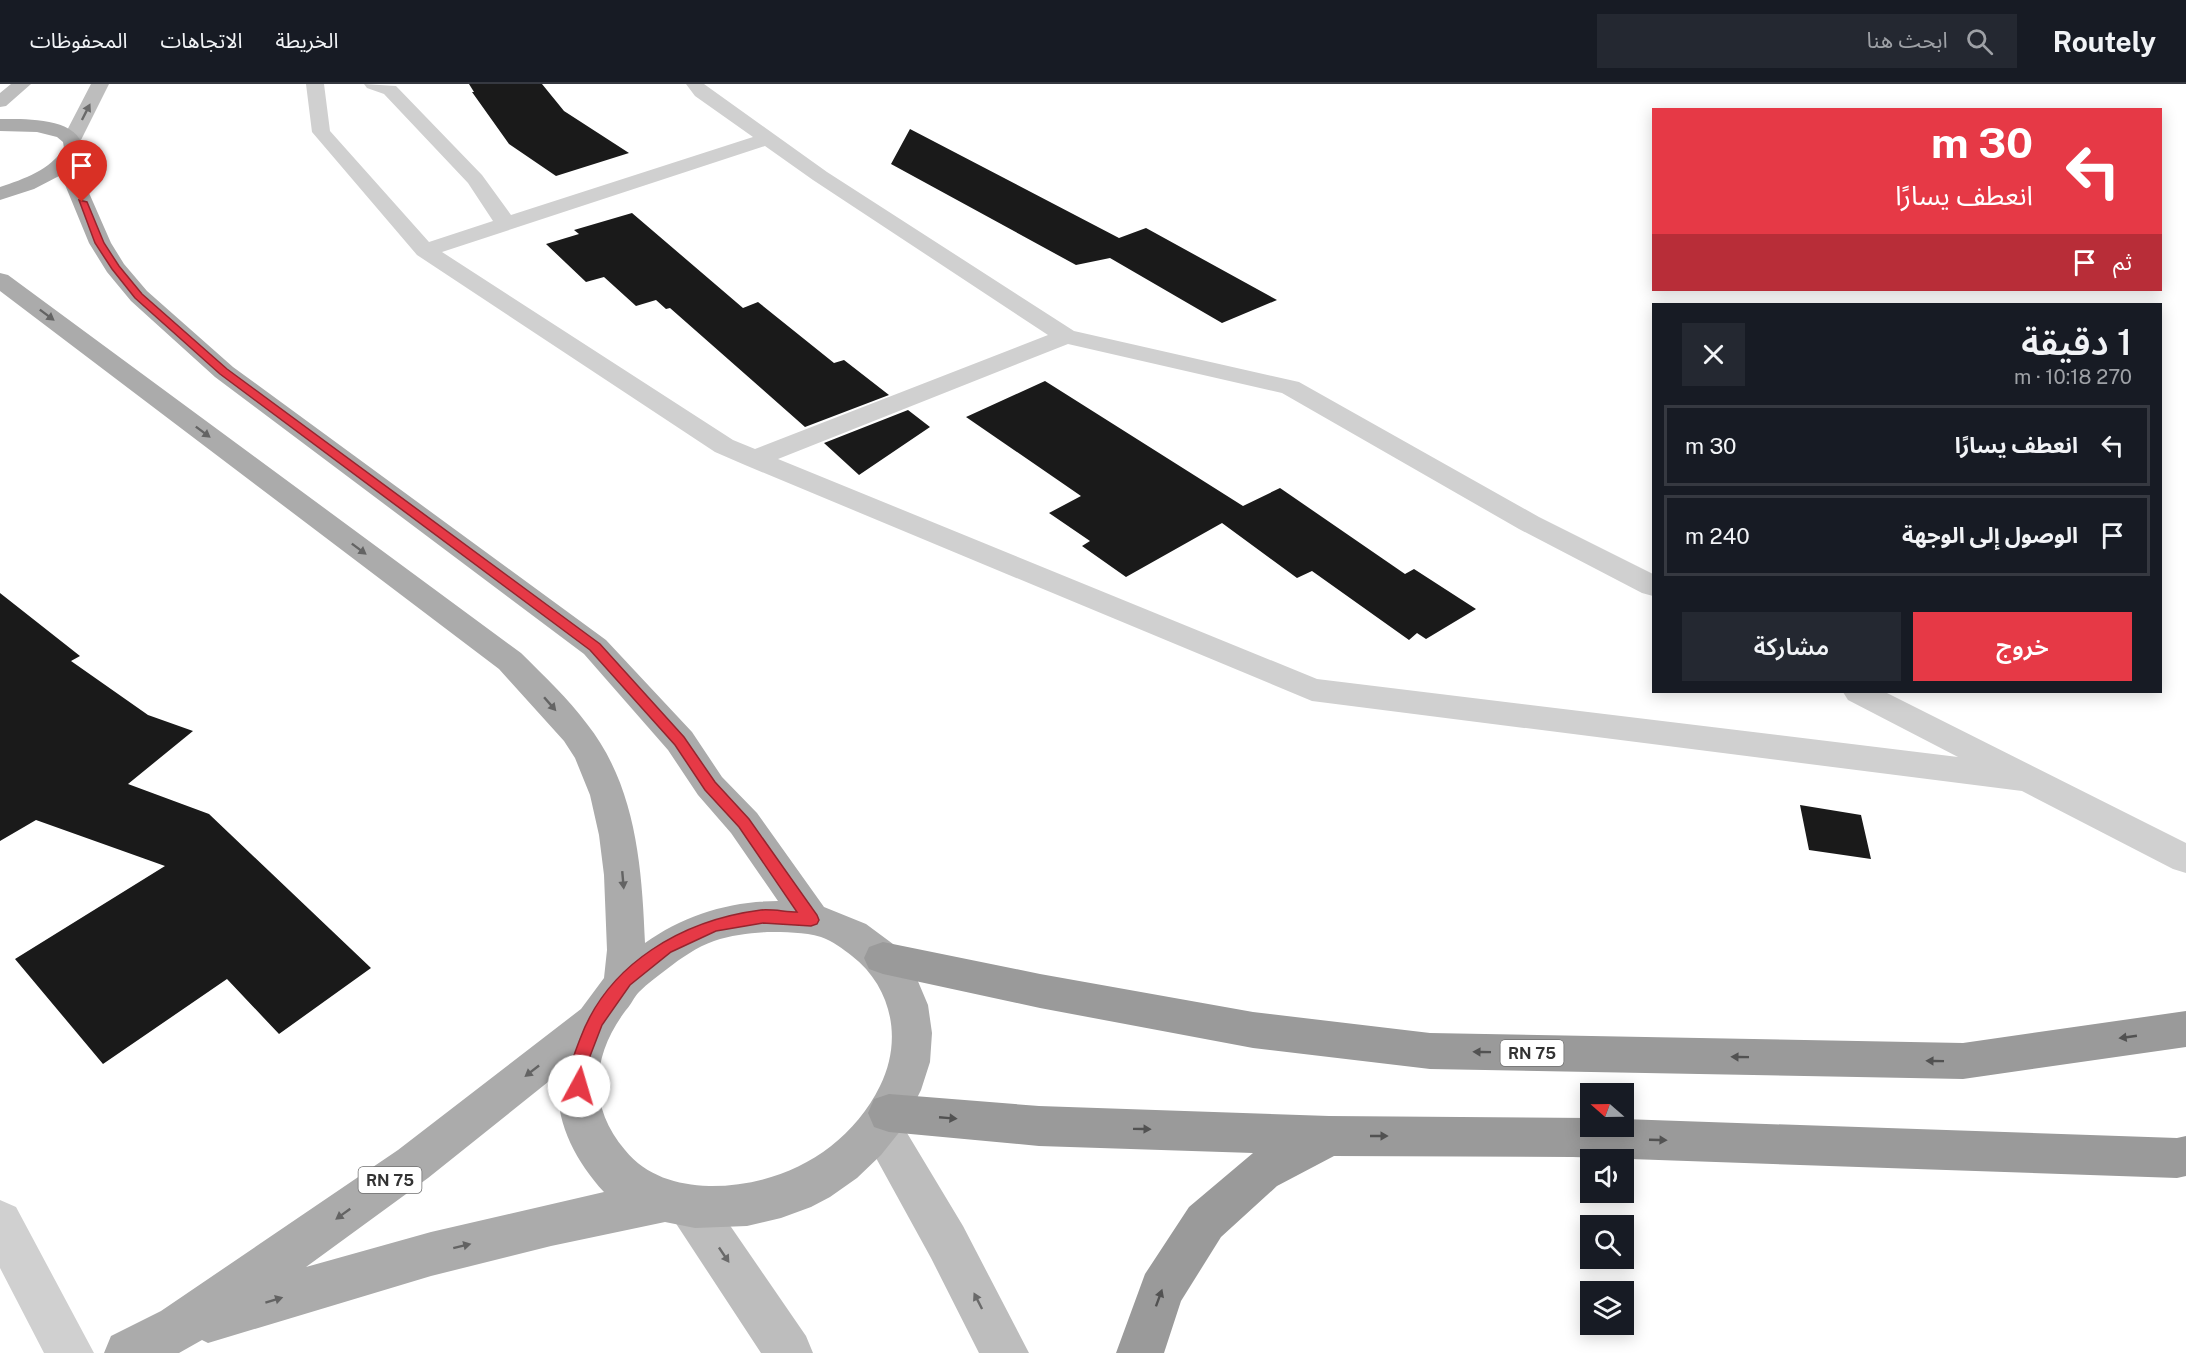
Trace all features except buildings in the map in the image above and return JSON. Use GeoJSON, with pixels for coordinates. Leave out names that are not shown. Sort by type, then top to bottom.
{"type":"FeatureCollection","features":[{"type":"Feature","properties":{"kind":"highway","name":"RN 75"},"geometry":{"type":"LineString","coordinates":[[883,958],[1221,1024],[1430,1051],[1963,1061],[2186,1029]]}},
{"type":"Feature","properties":{"kind":"highway"},"geometry":{"type":"LineString","coordinates":[[885,1120],[1329,1136],[1573,1137],[2177,1158],[2186,1156]]}},
{"type":"Feature","properties":{"kind":"highway"},"geometry":{"type":"LineString","coordinates":[[1140,1353],[1161,1290],[1205,1222],[1262,1171],[1329,1136]]}},
{"type":"Feature","properties":{"kind":"main road"},"geometry":{"type":"LineString","coordinates":[[0,124],[32,124],[64,133],[100,243],[115,267],[139,296],[224,372],[595,647],[680,741],[710,786],[744,823],[811,920]]}},
{"type":"Feature","properties":{"kind":"main road"},"geometry":{"type":"LineString","coordinates":[[0,194],[49,173],[68,150]]}},
{"type":"Feature","properties":{"kind":"main road"},"geometry":{"type":"LineString","coordinates":[[0,280],[510,661],[538,690],[592,757],[606,794],[616,834],[623,879],[624,981]]}},
{"type":"Feature","properties":{"kind":"main road"},"geometry":{"type":"LineString","coordinates":[[178,1328],[431,1254],[551,1224],[678,1204],[744,1206],[796,1191],[844,1164],[885,1120],[909,1071],[914,1029],[904,990],[883,958],[851,934],[811,920],[763,916],[713,925],[665,948],[624,981],[594,1022],[579,1064],[579,1108],[593,1147],[623,1180],[678,1204]]}},
{"type":"Feature","properties":{"kind":"main road","name":"RN 75"},"geometry":{"type":"LineString","coordinates":[[128,1353],[178,1328],[412,1164],[594,1022]]}},
{"type":"Feature","properties":{"kind":"street"},"geometry":{"type":"LineString","coordinates":[[0,102],[22,84]]}},
{"type":"Feature","properties":{"kind":"street"},"geometry":{"type":"LineString","coordinates":[[68,150],[100,84]]}},
{"type":"Feature","properties":{"kind":"street"},"geometry":{"type":"LineString","coordinates":[[315,84],[321,132],[424,250],[724,446],[1312,690],[2031,779]]}},
{"type":"Feature","properties":{"kind":"street"},"geometry":{"type":"LineString","coordinates":[[373,84],[390,90],[475,179],[506,224]]}},
{"type":"Feature","properties":{"kind":"street"},"geometry":{"type":"LineString","coordinates":[[695,84],[701,92],[820,176],[1066,336],[1290,387],[1529,523],[1652,585]]}},
{"type":"Feature","properties":{"kind":"street"},"geometry":{"type":"LineString","coordinates":[[424,250],[767,139]]}},
{"type":"Feature","properties":{"kind":"street"},"geometry":{"type":"LineString","coordinates":[[754,459],[1066,336]]}},
{"type":"Feature","properties":{"kind":"street"},"geometry":{"type":"LineString","coordinates":[[1861,693],[2186,859]]}},
{"type":"Feature","properties":{"kind":"street"},"geometry":{"type":"LineString","coordinates":[[885,1120],[1005,1353]]}},
{"type":"Feature","properties":{"kind":"street"},"geometry":{"type":"LineString","coordinates":[[678,1204],[789,1353]]}},
{"type":"Feature","properties":{"kind":"street"},"geometry":{"type":"LineString","coordinates":[[0,1222],[70,1353]]}},
{"type":"Feature","properties":{"kind":"route"},"geometry":{"type":"LineString","coordinates":[[82,202],[100,243],[115,267],[139,296],[224,372],[595,647],[680,741],[710,786],[744,823],[811,920],[763,916],[713,925],[665,948],[624,981],[594,1022],[579,1064],[579,1086]]}}]}
